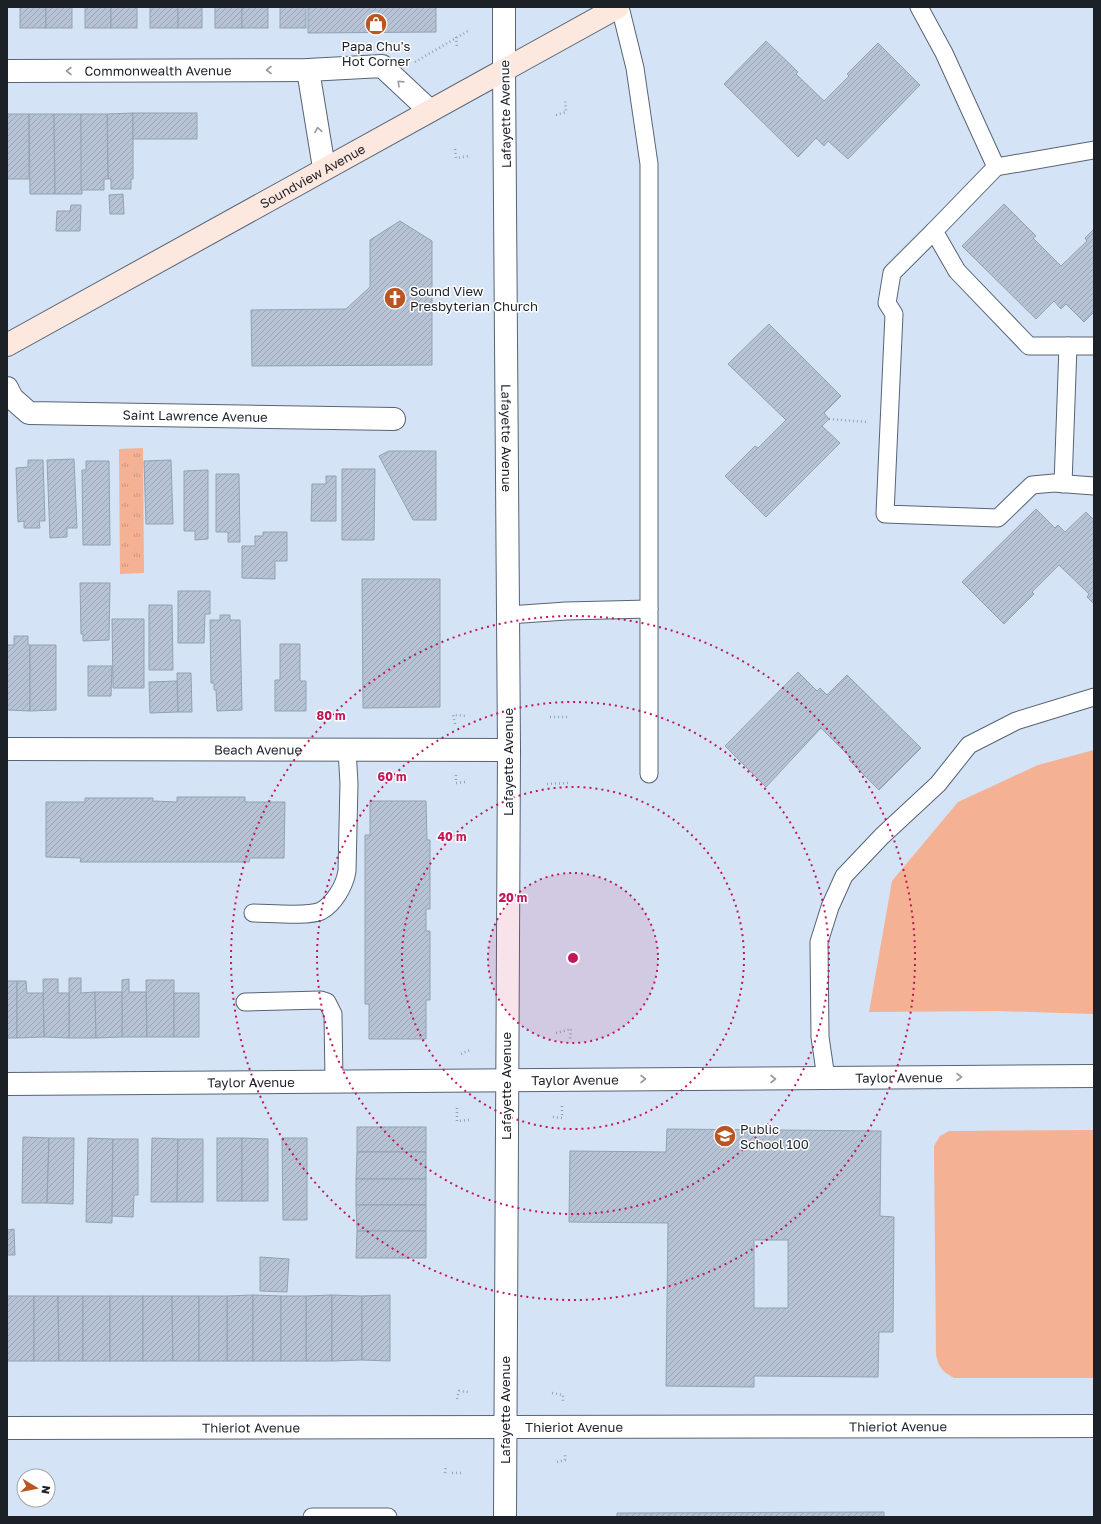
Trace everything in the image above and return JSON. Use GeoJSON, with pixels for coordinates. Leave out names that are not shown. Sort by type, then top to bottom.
{"type":"FeatureCollection","features":[{"type":"Feature","properties":{"kind":"main road","name":"Soundview Avenue"},"geometry":{"type":"LineString","coordinates":[[7,345],[504,68],[619,7]]}},
{"type":"Feature","properties":{"kind":"street","name":"Lafayette Avenue"},"geometry":{"type":"LineString","coordinates":[[504,7],[509,750],[504,1428],[505,1517]]}},
{"type":"Feature","properties":{"kind":"street","name":"Commonwealth Avenue"},"geometry":{"type":"LineString","coordinates":[[7,71],[308,70],[382,66],[429,110]]}},
{"type":"Feature","properties":{"kind":"street"},"geometry":{"type":"LineString","coordinates":[[308,70],[324,168]]}},
{"type":"Feature","properties":{"kind":"street","name":"Saint Lawrence Avenue"},"geometry":{"type":"LineString","coordinates":[[7,388],[12,398],[29,413],[394,419]]}},
{"type":"Feature","properties":{"kind":"street","name":"Beach Avenue"},"geometry":{"type":"LineString","coordinates":[[7,749],[509,750]]}},
{"type":"Feature","properties":{"kind":"street","name":"Taylor Avenue"},"geometry":{"type":"LineString","coordinates":[[7,1084],[1094,1076]]}},
{"type":"Feature","properties":{"kind":"street","name":"Thieriot Avenue"},"geometry":{"type":"LineString","coordinates":[[7,1428],[1094,1426]]}},
{"type":"Feature","properties":{"kind":"lane"},"geometry":{"type":"LineString","coordinates":[[619,7],[635,68],[650,164],[649,774]]}},
{"type":"Feature","properties":{"kind":"lane"},"geometry":{"type":"LineString","coordinates":[[919,7],[944,53],[996,167]]}},
{"type":"Feature","properties":{"kind":"lane"},"geometry":{"type":"LineString","coordinates":[[1094,150],[996,167],[892,273],[887,303],[894,314],[885,514],[998,518],[1032,485],[1063,484],[1094,486]]}},
{"type":"Feature","properties":{"kind":"lane"},"geometry":{"type":"LineString","coordinates":[[934,231],[957,271],[1029,346],[1094,346]]}},
{"type":"Feature","properties":{"kind":"lane"},"geometry":{"type":"LineString","coordinates":[[1063,484],[1068,346]]}},
{"type":"Feature","properties":{"kind":"lane"},"geometry":{"type":"LineString","coordinates":[[508,615],[566,611],[649,609]]}},
{"type":"Feature","properties":{"kind":"lane"},"geometry":{"type":"LineString","coordinates":[[826,1078],[820,1037],[819,942],[830,907],[844,876],[882,836],[938,784],[969,745],[1016,721],[1094,698]]}},
{"type":"Feature","properties":{"kind":"lane"},"geometry":{"type":"LineString","coordinates":[[253,913],[307,914],[321,911],[340,892],[345,883],[347,871],[349,783],[347,750]]}},
{"type":"Feature","properties":{"kind":"lane"},"geometry":{"type":"LineString","coordinates":[[244,1002],[321,1000],[327,1002],[333,1014],[334,1081]]}},
{"type":"Feature","properties":{"kind":"lane"},"geometry":{"type":"LineString","coordinates":[[312,1517],[388,1517]]}},
{"type":"Feature","properties":{"kind":"path"},"geometry":{"type":"LineString","coordinates":[[408,66],[468,31]]}},
{"type":"Feature","properties":{"kind":"path"},"geometry":{"type":"LineString","coordinates":[[456,37],[458,48]]}},
{"type":"Feature","properties":{"kind":"path"},"geometry":{"type":"LineString","coordinates":[[556,115],[566,112],[565,99]]}},
{"type":"Feature","properties":{"kind":"path"},"geometry":{"type":"LineString","coordinates":[[456,149],[456,158],[469,156]]}},
{"type":"Feature","properties":{"kind":"path"},"geometry":{"type":"LineString","coordinates":[[829,419],[889,423]]}},
{"type":"Feature","properties":{"kind":"path"},"geometry":{"type":"LineString","coordinates":[[455,724],[453,715],[466,716]]}},
{"type":"Feature","properties":{"kind":"path"},"geometry":{"type":"LineString","coordinates":[[550,718],[567,717]]}},
{"type":"Feature","properties":{"kind":"path"},"geometry":{"type":"LineString","coordinates":[[456,783],[465,782]]}},
{"type":"Feature","properties":{"kind":"path"},"geometry":{"type":"LineString","coordinates":[[547,784],[568,783]]}},
{"type":"Feature","properties":{"kind":"path"},"geometry":{"type":"LineString","coordinates":[[556,1033],[571,1029],[570,1040]]}},
{"type":"Feature","properties":{"kind":"path"},"geometry":{"type":"LineString","coordinates":[[553,1117],[562,1118],[562,1105]]}},
{"type":"Feature","properties":{"kind":"path"},"geometry":{"type":"LineString","coordinates":[[457,1108],[457,1121],[469,1120]]}},
{"type":"Feature","properties":{"kind":"path"},"geometry":{"type":"LineString","coordinates":[[457,1399],[458,1391],[468,1392]]}},
{"type":"Feature","properties":{"kind":"path"},"geometry":{"type":"LineString","coordinates":[[552,1394],[563,1395]]}},
{"type":"Feature","properties":{"kind":"path"},"geometry":{"type":"LineString","coordinates":[[557,1462],[565,1460]]}},
{"type":"Feature","properties":{"kind":"path"},"geometry":{"type":"LineString","coordinates":[[445,1473],[446,1465]]}},
{"type":"Feature","properties":{"kind":"path"},"geometry":{"type":"LineString","coordinates":[[452,1473],[462,1473]]}},
{"type":"Feature","properties":{"kind":"green space"},"geometry":{"type":"Polygon","coordinates":[[[143,448],[144,573],[120,574],[119,449],[143,448]]]}},
{"type":"Feature","properties":{"kind":"green space"},"geometry":{"type":"Polygon","coordinates":[[[1094,750],[1093,1014],[997,1011],[869,1012],[892,881],[958,802],[1038,765],[1094,750]]]}},
{"type":"Feature","properties":{"kind":"green space"},"geometry":{"type":"Polygon","coordinates":[[[1094,1130],[1094,1378],[954,1378],[947,1374],[938,1362],[936,1354],[934,1146],[940,1136],[949,1131],[1094,1130]]]}},
{"type":"Feature","properties":{"kind":"building"},"geometry":{"type":"Polygon","coordinates":[[[20,7],[46,7],[46,28],[20,28],[20,7]]]}},
{"type":"Feature","properties":{"kind":"building"},"geometry":{"type":"Polygon","coordinates":[[[46,7],[72,7],[72,28],[46,28],[46,7]]]}},
{"type":"Feature","properties":{"kind":"building"},"geometry":{"type":"Polygon","coordinates":[[[85,7],[111,7],[111,28],[85,28],[85,7]]]}},
{"type":"Feature","properties":{"kind":"building"},"geometry":{"type":"Polygon","coordinates":[[[111,7],[137,7],[137,28],[111,28],[111,7]]]}},
{"type":"Feature","properties":{"kind":"building"},"geometry":{"type":"Polygon","coordinates":[[[150,7],[178,7],[178,28],[150,28],[150,7]]]}},
{"type":"Feature","properties":{"kind":"building"},"geometry":{"type":"Polygon","coordinates":[[[178,7],[202,7],[202,28],[178,28],[178,7]]]}},
{"type":"Feature","properties":{"kind":"building"},"geometry":{"type":"Polygon","coordinates":[[[215,7],[242,7],[242,28],[215,28],[215,7]]]}},
{"type":"Feature","properties":{"kind":"building"},"geometry":{"type":"Polygon","coordinates":[[[242,7],[268,7],[268,28],[242,28],[242,7]]]}},
{"type":"Feature","properties":{"kind":"building"},"geometry":{"type":"Polygon","coordinates":[[[280,7],[306,7],[306,28],[280,28],[280,7]]]}},
{"type":"Feature","properties":{"kind":"building"},"geometry":{"type":"Polygon","coordinates":[[[308,7],[436,7],[436,32],[308,33],[308,7]]]}},
{"type":"Feature","properties":{"kind":"building"},"geometry":{"type":"Polygon","coordinates":[[[766,41],[798,72],[796,74],[824,101],[849,76],[847,74],[878,43],[920,85],[848,159],[828,141],[824,146],[816,138],[798,157],[724,84],[766,41]]]}},
{"type":"Feature","properties":{"kind":"building"},"geometry":{"type":"Polygon","coordinates":[[[133,113],[133,179],[131,179],[131,189],[111,189],[111,179],[108,179],[107,114],[133,113]]]}},
{"type":"Feature","properties":{"kind":"building"},"geometry":{"type":"Polygon","coordinates":[[[133,113],[197,113],[197,139],[133,139],[133,113]]]}},
{"type":"Feature","properties":{"kind":"building"},"geometry":{"type":"Polygon","coordinates":[[[7,114],[29,114],[29,179],[7,179],[7,114]]]}},
{"type":"Feature","properties":{"kind":"building"},"geometry":{"type":"Polygon","coordinates":[[[29,114],[54,114],[55,194],[30,194],[29,114]]]}},
{"type":"Feature","properties":{"kind":"building"},"geometry":{"type":"Polygon","coordinates":[[[54,114],[81,114],[82,194],[55,194],[54,114]]]}},
{"type":"Feature","properties":{"kind":"building"},"geometry":{"type":"Polygon","coordinates":[[[81,114],[107,114],[108,179],[104,179],[104,190],[81,190],[81,114]]]}},
{"type":"Feature","properties":{"kind":"building"},"geometry":{"type":"Polygon","coordinates":[[[123,194],[124,214],[110,214],[109,195],[123,194]]]}},
{"type":"Feature","properties":{"kind":"building"},"geometry":{"type":"Polygon","coordinates":[[[1004,204],[1036,236],[1033,238],[1061,266],[1087,241],[1085,238],[1094,229],[1094,312],[1084,322],[1066,304],[1061,309],[1054,301],[1036,319],[962,246],[1004,204]]]}},
{"type":"Feature","properties":{"kind":"building"},"geometry":{"type":"Polygon","coordinates":[[[71,205],[81,205],[80,231],[56,231],[57,211],[70,211],[71,205]]]}},
{"type":"Feature","properties":{"kind":"building","name":"Sound View Presbyterian Church"},"geometry":{"type":"Polygon","coordinates":[[[400,221],[432,241],[432,365],[252,366],[251,310],[346,309],[370,287],[370,240],[400,221]]]}},
{"type":"Feature","properties":{"kind":"building"},"geometry":{"type":"Polygon","coordinates":[[[769,324],[841,396],[824,413],[829,419],[822,426],[840,443],[766,517],[725,476],[755,446],[758,448],[786,420],[728,364],[769,324]]]}},
{"type":"Feature","properties":{"kind":"building"},"geometry":{"type":"Polygon","coordinates":[[[389,451],[436,451],[436,520],[413,520],[379,456],[389,451]]]}},
{"type":"Feature","properties":{"kind":"building"},"geometry":{"type":"Polygon","coordinates":[[[74,459],[77,528],[67,528],[67,537],[50,538],[47,460],[74,459]]]}},
{"type":"Feature","properties":{"kind":"building"},"geometry":{"type":"Polygon","coordinates":[[[28,460],[43,460],[45,521],[39,521],[40,528],[24,528],[24,521],[18,522],[16,468],[28,467],[28,460]]]}},
{"type":"Feature","properties":{"kind":"building"},"geometry":{"type":"Polygon","coordinates":[[[171,460],[173,524],[146,524],[144,461],[171,460]]]}},
{"type":"Feature","properties":{"kind":"building"},"geometry":{"type":"Polygon","coordinates":[[[86,461],[109,461],[110,545],[83,545],[82,470],[86,470],[86,461]]]}},
{"type":"Feature","properties":{"kind":"building"},"geometry":{"type":"Polygon","coordinates":[[[342,469],[375,469],[374,540],[342,540],[342,469]]]}},
{"type":"Feature","properties":{"kind":"building"},"geometry":{"type":"Polygon","coordinates":[[[208,470],[208,539],[195,540],[195,531],[184,531],[184,471],[208,470]]]}},
{"type":"Feature","properties":{"kind":"building"},"geometry":{"type":"Polygon","coordinates":[[[216,474],[239,474],[240,542],[228,542],[228,532],[216,532],[216,474]]]}},
{"type":"Feature","properties":{"kind":"building"},"geometry":{"type":"Polygon","coordinates":[[[326,476],[336,476],[336,521],[311,521],[312,484],[326,484],[326,476]]]}},
{"type":"Feature","properties":{"kind":"building"},"geometry":{"type":"Polygon","coordinates":[[[1036,509],[1055,528],[1058,525],[1065,532],[1086,512],[1094,520],[1094,604],[1087,597],[1089,594],[1059,565],[1032,592],[1034,594],[1004,624],[962,582],[1036,509]]]}},
{"type":"Feature","properties":{"kind":"building"},"geometry":{"type":"Polygon","coordinates":[[[263,532],[287,532],[287,561],[275,561],[275,579],[242,578],[242,546],[255,546],[255,536],[263,536],[263,532]]]}},
{"type":"Feature","properties":{"kind":"building"},"geometry":{"type":"Polygon","coordinates":[[[362,579],[440,579],[440,707],[363,708],[362,579]]]}},
{"type":"Feature","properties":{"kind":"building"},"geometry":{"type":"Polygon","coordinates":[[[80,583],[110,583],[109,640],[83,641],[83,634],[81,634],[80,583]]]}},
{"type":"Feature","properties":{"kind":"building"},"geometry":{"type":"Polygon","coordinates":[[[178,591],[210,591],[210,614],[205,614],[204,643],[178,643],[178,591]]]}},
{"type":"Feature","properties":{"kind":"building"},"geometry":{"type":"Polygon","coordinates":[[[149,605],[172,605],[173,670],[149,670],[149,605]]]}},
{"type":"Feature","properties":{"kind":"building"},"geometry":{"type":"Polygon","coordinates":[[[220,615],[230,615],[230,620],[240,620],[242,710],[217,711],[216,690],[214,690],[214,683],[211,683],[210,620],[220,620],[220,615]]]}},
{"type":"Feature","properties":{"kind":"building"},"geometry":{"type":"Polygon","coordinates":[[[112,619],[144,619],[144,688],[113,688],[112,619]]]}},
{"type":"Feature","properties":{"kind":"building"},"geometry":{"type":"Polygon","coordinates":[[[14,636],[28,636],[28,645],[30,645],[30,711],[7,710],[7,645],[14,645],[14,636]]]}},
{"type":"Feature","properties":{"kind":"building"},"geometry":{"type":"Polygon","coordinates":[[[280,644],[300,644],[300,681],[306,681],[306,711],[275,711],[275,680],[280,680],[280,644]]]}},
{"type":"Feature","properties":{"kind":"building"},"geometry":{"type":"Polygon","coordinates":[[[30,645],[56,645],[56,710],[30,711],[30,645]]]}},
{"type":"Feature","properties":{"kind":"building"},"geometry":{"type":"Polygon","coordinates":[[[88,666],[112,666],[111,696],[88,696],[88,666]]]}},
{"type":"Feature","properties":{"kind":"building"},"geometry":{"type":"Polygon","coordinates":[[[798,672],[817,691],[820,688],[827,695],[847,675],[921,748],[879,790],[849,760],[851,758],[821,728],[766,787],[725,746],[798,672]]]}},
{"type":"Feature","properties":{"kind":"building"},"geometry":{"type":"Polygon","coordinates":[[[177,673],[191,673],[192,712],[178,712],[177,673]]]}},
{"type":"Feature","properties":{"kind":"building"},"geometry":{"type":"Polygon","coordinates":[[[177,681],[178,712],[150,713],[149,682],[177,681]]]}},
{"type":"Feature","properties":{"kind":"building"},"geometry":{"type":"Polygon","coordinates":[[[177,797],[245,797],[245,802],[285,802],[284,858],[250,858],[249,862],[80,862],[81,858],[46,857],[46,802],[85,802],[85,798],[153,798],[153,801],[177,802],[177,797]]]}},
{"type":"Feature","properties":{"kind":"building"},"geometry":{"type":"Polygon","coordinates":[[[370,801],[426,801],[427,840],[430,840],[430,909],[426,909],[426,931],[430,931],[430,1000],[426,1000],[426,1039],[369,1039],[369,1004],[365,1004],[365,835],[370,835],[370,801]]]}},
{"type":"Feature","properties":{"kind":"building"},"geometry":{"type":"Polygon","coordinates":[[[69,978],[81,978],[81,993],[95,992],[96,1038],[69,1038],[69,978]]]}},
{"type":"Feature","properties":{"kind":"building"},"geometry":{"type":"Polygon","coordinates":[[[43,979],[58,979],[58,993],[69,993],[69,1038],[44,1037],[43,979]]]}},
{"type":"Feature","properties":{"kind":"building"},"geometry":{"type":"Polygon","coordinates":[[[129,979],[129,992],[146,992],[147,1037],[122,1037],[122,980],[129,979]]]}},
{"type":"Feature","properties":{"kind":"building"},"geometry":{"type":"Polygon","coordinates":[[[146,980],[174,980],[174,1037],[147,1037],[146,980]]]}},
{"type":"Feature","properties":{"kind":"building"},"geometry":{"type":"Polygon","coordinates":[[[7,981],[17,981],[17,1038],[7,1038],[7,981]]]}},
{"type":"Feature","properties":{"kind":"building"},"geometry":{"type":"Polygon","coordinates":[[[17,981],[26,981],[27,993],[43,993],[44,1037],[17,1038],[17,981]]]}},
{"type":"Feature","properties":{"kind":"building"},"geometry":{"type":"Polygon","coordinates":[[[95,992],[122,992],[122,1037],[96,1038],[95,992]]]}},
{"type":"Feature","properties":{"kind":"building"},"geometry":{"type":"Polygon","coordinates":[[[174,993],[199,993],[199,1037],[174,1037],[174,993]]]}},
{"type":"Feature","properties":{"kind":"building"},"geometry":{"type":"Polygon","coordinates":[[[357,1127],[426,1127],[426,1152],[357,1152],[357,1127]]]}},
{"type":"Feature","properties":{"kind":"building"},"geometry":{"type":"Polygon","coordinates":[[[667,1129],[881,1131],[880,1216],[894,1217],[893,1332],[879,1332],[878,1377],[754,1376],[754,1387],[666,1386],[668,1223],[569,1222],[570,1151],[666,1152],[667,1129]],[[754,1240],[754,1308],[788,1308],[788,1240],[754,1240]]]}},
{"type":"Feature","properties":{"kind":"building"},"geometry":{"type":"Polygon","coordinates":[[[23,1137],[49,1138],[47,1203],[22,1203],[23,1137]]]}},
{"type":"Feature","properties":{"kind":"building"},"geometry":{"type":"Polygon","coordinates":[[[49,1138],[74,1138],[73,1204],[47,1203],[49,1138]]]}},
{"type":"Feature","properties":{"kind":"building"},"geometry":{"type":"Polygon","coordinates":[[[88,1138],[113,1139],[112,1223],[86,1222],[88,1138]]]}},
{"type":"Feature","properties":{"kind":"building"},"geometry":{"type":"Polygon","coordinates":[[[152,1138],[178,1139],[177,1202],[151,1202],[152,1138]]]}},
{"type":"Feature","properties":{"kind":"building"},"geometry":{"type":"Polygon","coordinates":[[[217,1138],[242,1138],[242,1201],[217,1201],[217,1138]]]}},
{"type":"Feature","properties":{"kind":"building"},"geometry":{"type":"Polygon","coordinates":[[[242,1138],[268,1139],[268,1201],[242,1201],[242,1138]]]}},
{"type":"Feature","properties":{"kind":"building"},"geometry":{"type":"Polygon","coordinates":[[[282,1138],[307,1138],[307,1220],[283,1220],[282,1138]]]}},
{"type":"Feature","properties":{"kind":"building"},"geometry":{"type":"Polygon","coordinates":[[[113,1139],[138,1139],[138,1195],[134,1195],[133,1217],[112,1216],[113,1139]]]}},
{"type":"Feature","properties":{"kind":"building"},"geometry":{"type":"Polygon","coordinates":[[[178,1139],[203,1139],[203,1202],[177,1202],[178,1139]]]}},
{"type":"Feature","properties":{"kind":"building"},"geometry":{"type":"Polygon","coordinates":[[[357,1152],[426,1152],[426,1179],[356,1179],[357,1152]]]}},
{"type":"Feature","properties":{"kind":"building"},"geometry":{"type":"Polygon","coordinates":[[[356,1179],[426,1179],[426,1205],[356,1205],[356,1179]]]}},
{"type":"Feature","properties":{"kind":"building"},"geometry":{"type":"Polygon","coordinates":[[[356,1205],[426,1205],[426,1231],[357,1231],[356,1205]]]}},
{"type":"Feature","properties":{"kind":"building"},"geometry":{"type":"Polygon","coordinates":[[[14,1229],[15,1255],[7,1255],[7,1230],[14,1229]]]}},
{"type":"Feature","properties":{"kind":"building"},"geometry":{"type":"Polygon","coordinates":[[[357,1231],[426,1231],[426,1258],[356,1258],[357,1231]]]}},
{"type":"Feature","properties":{"kind":"building"},"geometry":{"type":"Polygon","coordinates":[[[260,1257],[289,1259],[287,1292],[260,1291],[260,1257]]]}},
{"type":"Feature","properties":{"kind":"building"},"geometry":{"type":"Polygon","coordinates":[[[253,1295],[253,1361],[227,1361],[227,1296],[253,1295]]]}},
{"type":"Feature","properties":{"kind":"building"},"geometry":{"type":"Polygon","coordinates":[[[253,1295],[281,1296],[281,1361],[253,1361],[253,1295]]]}},
{"type":"Feature","properties":{"kind":"building"},"geometry":{"type":"Polygon","coordinates":[[[332,1295],[332,1361],[306,1361],[306,1296],[332,1295]]]}},
{"type":"Feature","properties":{"kind":"building"},"geometry":{"type":"Polygon","coordinates":[[[332,1295],[362,1296],[362,1360],[332,1361],[332,1295]]]}},
{"type":"Feature","properties":{"kind":"building"},"geometry":{"type":"Polygon","coordinates":[[[390,1295],[390,1361],[362,1360],[362,1296],[390,1295]]]}},
{"type":"Feature","properties":{"kind":"building"},"geometry":{"type":"Polygon","coordinates":[[[7,1296],[34,1296],[34,1361],[7,1361],[7,1296]]]}},
{"type":"Feature","properties":{"kind":"building"},"geometry":{"type":"Polygon","coordinates":[[[34,1296],[58,1296],[59,1361],[34,1361],[34,1296]]]}},
{"type":"Feature","properties":{"kind":"building"},"geometry":{"type":"Polygon","coordinates":[[[58,1296],[83,1296],[83,1361],[59,1361],[58,1296]]]}},
{"type":"Feature","properties":{"kind":"building"},"geometry":{"type":"Polygon","coordinates":[[[83,1296],[110,1296],[110,1361],[83,1361],[83,1296]]]}},
{"type":"Feature","properties":{"kind":"building"},"geometry":{"type":"Polygon","coordinates":[[[110,1296],[143,1296],[143,1361],[110,1361],[110,1296]]]}},
{"type":"Feature","properties":{"kind":"building"},"geometry":{"type":"Polygon","coordinates":[[[143,1296],[172,1296],[173,1361],[143,1361],[143,1296]]]}},
{"type":"Feature","properties":{"kind":"building"},"geometry":{"type":"Polygon","coordinates":[[[172,1296],[199,1296],[199,1361],[173,1361],[172,1296]]]}},
{"type":"Feature","properties":{"kind":"building"},"geometry":{"type":"Polygon","coordinates":[[[199,1296],[227,1296],[227,1361],[199,1361],[199,1296]]]}},
{"type":"Feature","properties":{"kind":"building"},"geometry":{"type":"Polygon","coordinates":[[[281,1296],[306,1296],[306,1361],[281,1361],[281,1296]]]}},
{"type":"Feature","properties":{"kind":"building"},"geometry":{"type":"Polygon","coordinates":[[[884,1512],[884,1517],[617,1517],[617,1513],[884,1512]]]}},
{"type":"Feature","properties":{"kind":"place","name":"Papa Chu's Hot Corner"},"geometry":{"type":"Point","coordinates":[376,24]}},
{"type":"Feature","properties":{"kind":"place","name":"Sound View Presbyterian Church"},"geometry":{"type":"Point","coordinates":[395,298]}},
{"type":"Feature","properties":{"kind":"place","name":"Public School 100"},"geometry":{"type":"Point","coordinates":[725,1136]}}]}
